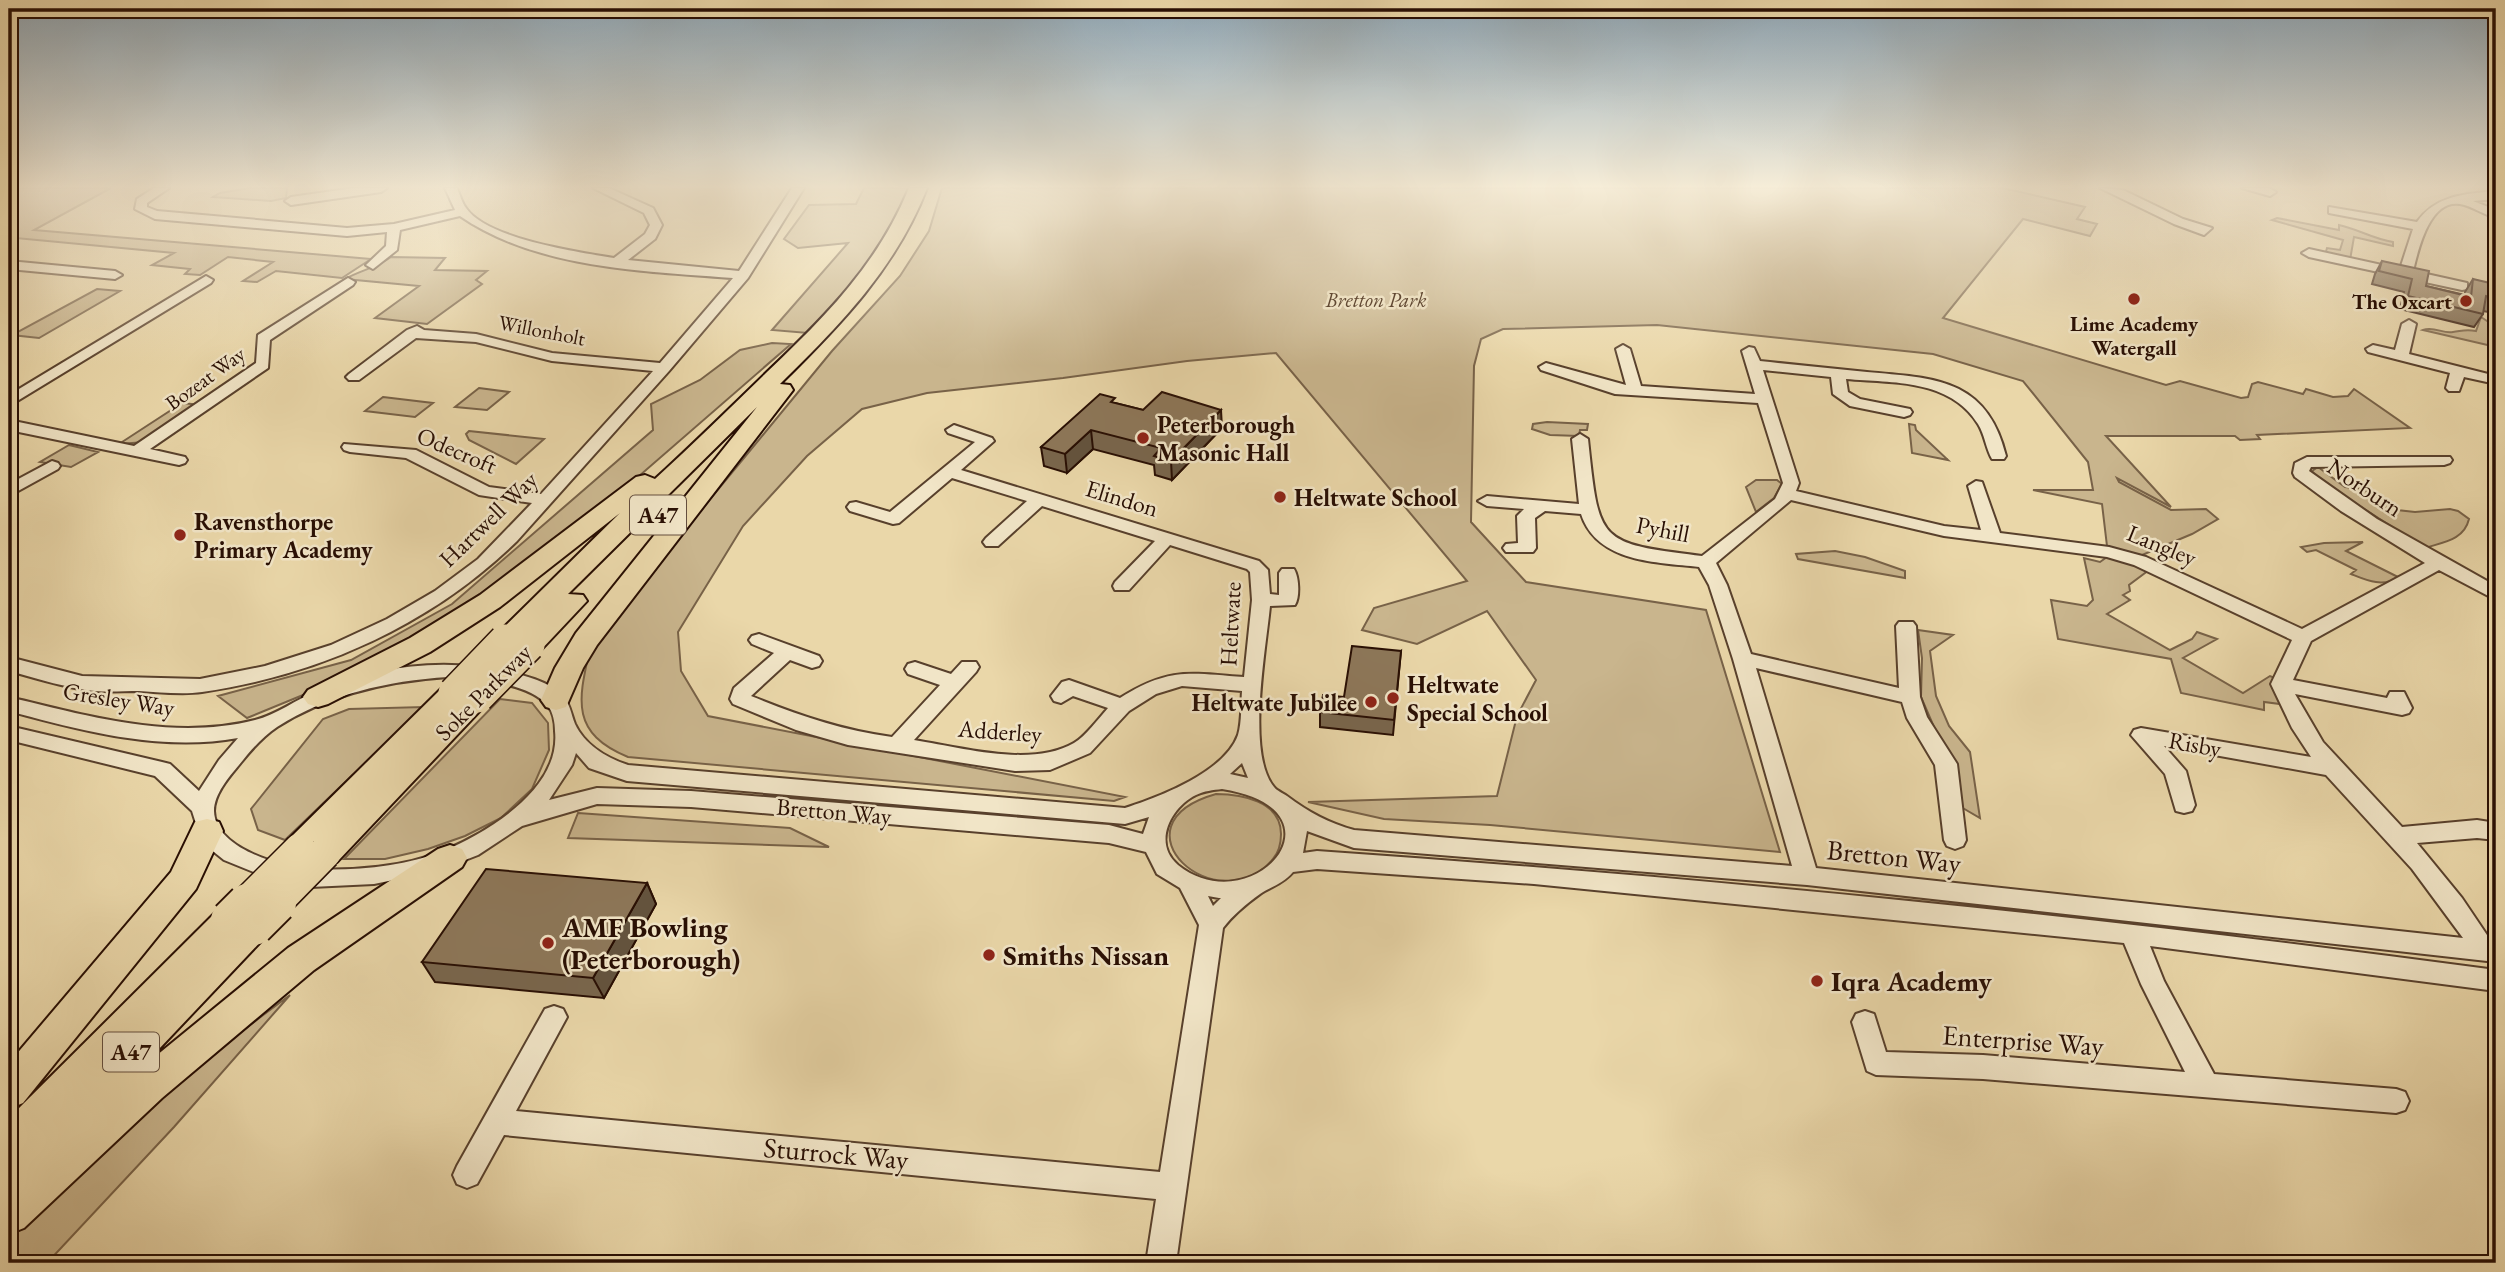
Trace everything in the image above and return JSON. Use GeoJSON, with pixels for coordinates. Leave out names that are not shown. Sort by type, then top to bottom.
{"type":"FeatureCollection","features":[{"type":"Feature","properties":{"kind":"highway","name":"Soke Parkway"},"geometry":{"type":"LineString","coordinates":[[9,1145],[242,923],[313,851],[757,393],[836,317],[868,281],[891,247]]}},
{"type":"Feature","properties":{"kind":"highway","name":"Soke Parkway"},"geometry":{"type":"LineString","coordinates":[[517,643],[849,322],[907,247]]}},
{"type":"Feature","properties":{"kind":"highway","name":"A47"},"geometry":{"type":"LineString","coordinates":[[556,700],[569,668],[586,640],[786,385]]}},
{"type":"Feature","properties":{"kind":"highway","name":"A47"},"geometry":{"type":"LineString","coordinates":[[318,697],[420,645],[490,601],[757,393]]}},
{"type":"Feature","properties":{"kind":"highway"},"geometry":{"type":"LineString","coordinates":[[9,1091],[184,880],[205,820]]}},
{"type":"Feature","properties":{"kind":"highway"},"geometry":{"type":"LineString","coordinates":[[9,1213],[148,1086],[301,959],[450,858]]}},
{"type":"Feature","properties":{"kind":"highway","name":"Soke Parkway"},"geometry":{"type":"LineString","coordinates":[[9,1178],[242,923]]}},
{"type":"Feature","properties":{"kind":"street"},"geometry":{"type":"LineString","coordinates":[[373,265],[392,247]]}},
{"type":"Feature","properties":{"kind":"street"},"geometry":{"type":"LineString","coordinates":[[538,247],[562,254],[617,262],[743,275]]}},
{"type":"Feature","properties":{"kind":"street"},"geometry":{"type":"LineString","coordinates":[[617,262],[636,247]]}},
{"type":"Feature","properties":{"kind":"street","name":"Hartwell Way"},"geometry":{"type":"LineString","coordinates":[[9,664],[82,683],[200,686],[267,672],[338,650],[394,623],[442,595],[484,563],[546,500],[664,368],[743,275],[762,247]]}},
{"type":"Feature","properties":{"kind":"street"},"geometry":{"type":"LineString","coordinates":[[2406,273],[2413,247]]}},
{"type":"Feature","properties":{"kind":"street"},"geometry":{"type":"LineString","coordinates":[[2309,253],[2324,259],[2462,286]]}},
{"type":"Feature","properties":{"kind":"street"},"geometry":{"type":"LineString","coordinates":[[9,265],[115,275]]}},
{"type":"Feature","properties":{"kind":"street"},"geometry":{"type":"LineString","coordinates":[[102,282],[130,267]]}},
{"type":"Feature","properties":{"kind":"street"},"geometry":{"type":"LineString","coordinates":[[9,401],[206,280]]}},
{"type":"Feature","properties":{"kind":"street","name":"Bozeat Way"},"geometry":{"type":"LineString","coordinates":[[137,452],[263,365],[263,338],[348,282]]}},
{"type":"Feature","properties":{"kind":"street"},"geometry":{"type":"LineString","coordinates":[[2401,356],[2409,324]]}},
{"type":"Feature","properties":{"kind":"street","name":"Willonholt"},"geometry":{"type":"LineString","coordinates":[[355,377],[414,332],[476,338],[552,357],[664,368]]}},
{"type":"Feature","properties":{"kind":"street"},"geometry":{"type":"LineString","coordinates":[[1623,349],[1635,391]]}},
{"type":"Feature","properties":{"kind":"street"},"geometry":{"type":"LineString","coordinates":[[2373,349],[2496,380]]}},
{"type":"Feature","properties":{"kind":"street"},"geometry":{"type":"LineString","coordinates":[[1807,876],[1743,659],[1718,585],[1706,562],[1782,502],[1791,483],[1751,358],[1838,373],[1922,381],[1958,393],[1975,409],[1996,443],[1998,456]]}},
{"type":"Feature","properties":{"kind":"street"},"geometry":{"type":"LineString","coordinates":[[1546,367],[1571,373],[1601,386],[1635,391],[1765,399]]}},
{"type":"Feature","properties":{"kind":"street"},"geometry":{"type":"LineString","coordinates":[[2454,388],[2458,371]]}},
{"type":"Feature","properties":{"kind":"street"},"geometry":{"type":"LineString","coordinates":[[1838,373],[1841,394],[1854,403],[1904,412]]}},
{"type":"Feature","properties":{"kind":"street"},"geometry":{"type":"LineString","coordinates":[[9,425],[179,460]]}},
{"type":"Feature","properties":{"kind":"street"},"geometry":{"type":"LineString","coordinates":[[856,507],[893,519],[986,441],[954,430]]}},
{"type":"Feature","properties":{"kind":"street","name":"Pyhill"},"geometry":{"type":"LineString","coordinates":[[1580,439],[1589,510],[1597,532],[1614,544],[1637,552],[1706,562]]}},
{"type":"Feature","properties":{"kind":"street","name":"Odecroft"},"geometry":{"type":"LineString","coordinates":[[350,447],[410,453],[485,491],[546,500]]}},
{"type":"Feature","properties":{"kind":"street","name":"Norburn"},"geometry":{"type":"LineString","coordinates":[[2444,460],[2307,462],[2301,467],[2301,473],[2438,563],[2496,594]]}},
{"type":"Feature","properties":{"kind":"street"},"geometry":{"type":"LineString","coordinates":[[9,491],[52,467]]}},
{"type":"Feature","properties":{"kind":"street","name":"Elindon"},"geometry":{"type":"LineString","coordinates":[[950,471],[1167,538],[1122,586]]}},
{"type":"Feature","properties":{"kind":"street"},"geometry":{"type":"LineString","coordinates":[[1976,486],[1992,536]]}},
{"type":"Feature","properties":{"kind":"street","name":"Langley"},"geometry":{"type":"LineString","coordinates":[[1787,494],[1944,531],[2089,549],[2140,561],[2303,637]]}},
{"type":"Feature","properties":{"kind":"street"},"geometry":{"type":"LineString","coordinates":[[992,542],[1040,499]]}},
{"type":"Feature","properties":{"kind":"street"},"geometry":{"type":"LineString","coordinates":[[1487,501],[1589,510]]}},
{"type":"Feature","properties":{"kind":"street"},"geometry":{"type":"LineString","coordinates":[[1512,548],[1527,548],[1525,516],[1544,504]]}},
{"type":"Feature","properties":{"kind":"street","name":"Heltwate"},"geometry":{"type":"LineString","coordinates":[[1167,538],[1253,565],[1261,578],[1248,736],[1253,767],[1265,790]]}},
{"type":"Feature","properties":{"kind":"street"},"geometry":{"type":"LineString","coordinates":[[2438,563],[2303,637],[2281,684],[2290,709],[2313,746],[2397,836],[2462,913],[2490,951]]}},
{"type":"Feature","properties":{"kind":"street"},"geometry":{"type":"LineString","coordinates":[[1261,600],[1288,601],[1288,573]]}},
{"type":"Feature","properties":{"kind":"street"},"geometry":{"type":"LineString","coordinates":[[1906,626],[1910,696],[1917,718],[1946,764],[1955,841]]}},
{"type":"Feature","properties":{"kind":"street"},"geometry":{"type":"LineString","coordinates":[[759,640],[812,661]]}},
{"type":"Feature","properties":{"kind":"street","name":"Adderley"},"geometry":{"type":"LineString","coordinates":[[786,652],[741,693],[735,704],[848,738],[1015,763],[1050,762],[1083,748],[1122,706],[1149,689],[1181,679],[1253,685]]}},
{"type":"Feature","properties":{"kind":"street"},"geometry":{"type":"LineString","coordinates":[[1743,659],[1910,696]]}},
{"type":"Feature","properties":{"kind":"street","name":"Adderley"},"geometry":{"type":"LineString","coordinates":[[896,746],[969,667]]}},
{"type":"Feature","properties":{"kind":"street","name":"Adderley"},"geometry":{"type":"LineString","coordinates":[[915,669],[954,682]]}},
{"type":"Feature","properties":{"kind":"street"},"geometry":{"type":"LineString","coordinates":[[9,733],[162,770],[234,855],[269,871],[322,878],[376,876],[450,858],[516,820],[547,789],[566,758],[568,730],[556,700],[529,685],[491,675],[448,670],[387,675],[318,697],[264,726],[220,773],[205,820]]}},
{"type":"Feature","properties":{"kind":"street"},"geometry":{"type":"LineString","coordinates":[[2281,684],[2402,708],[2397,697]]}},
{"type":"Feature","properties":{"kind":"street","name":"Adderley"},"geometry":{"type":"LineString","coordinates":[[1061,696],[1069,687],[1122,706]]}},
{"type":"Feature","properties":{"kind":"street","name":"Gresley Way"},"geometry":{"type":"LineString","coordinates":[[9,704],[46,714],[162,736],[220,733],[264,726]]}},
{"type":"Feature","properties":{"kind":"street","name":"Bretton Way"},"geometry":{"type":"LineString","coordinates":[[568,730],[597,763],[627,773],[901,794],[1125,816],[1171,801]]}},
{"type":"Feature","properties":{"kind":"street","name":"Risby"},"geometry":{"type":"LineString","coordinates":[[2184,804],[2175,771],[2141,735],[2333,768]]}},
{"type":"Feature","properties":{"kind":"street","name":"Heltwate"},"geometry":{"type":"LineString","coordinates":[[1201,785],[1231,762],[1248,736]]}},
{"type":"Feature","properties":{"kind":"street"},"geometry":{"type":"LineString","coordinates":[[1254,886],[1210,890],[1189,884],[1166,868],[1154,846],[1156,822],[1171,801],[1201,785],[1223,781],[1245,783],[1265,790],[1289,812],[1295,827],[1295,844],[1287,864]]}},
{"type":"Feature","properties":{"kind":"street","name":"Bretton Way"},"geometry":{"type":"LineString","coordinates":[[516,820],[559,805],[597,796],[691,799],[1109,834],[1154,846]]}},
{"type":"Feature","properties":{"kind":"street","name":"Bretton Way"},"geometry":{"type":"LineString","coordinates":[[1289,812],[1326,831],[1354,839],[1807,876],[2490,951]]}},
{"type":"Feature","properties":{"kind":"street"},"geometry":{"type":"LineString","coordinates":[[2397,836],[2477,829],[2496,831]]}},
{"type":"Feature","properties":{"kind":"street"},"geometry":{"type":"LineString","coordinates":[[1161,1263],[1211,925],[1224,909],[1287,864],[1317,860],[1414,864],[2133,934],[2496,979]]}},
{"type":"Feature","properties":{"kind":"street"},"geometry":{"type":"LineString","coordinates":[[1189,884],[1211,925]]}},
{"type":"Feature","properties":{"kind":"street"},"geometry":{"type":"LineString","coordinates":[[2133,934],[2153,984],[2207,1087]]}},
{"type":"Feature","properties":{"kind":"street"},"geometry":{"type":"LineString","coordinates":[[467,1175],[554,1017]]}},
{"type":"Feature","properties":{"kind":"street","name":"Enterprise Way"},"geometry":{"type":"LineString","coordinates":[[1865,1022],[1876,1063],[1983,1067],[2396,1101]]}},
{"type":"Feature","properties":{"kind":"street","name":"Sturrock Way"},"geometry":{"type":"LineString","coordinates":[[498,1122],[1173,1186]]}},
{"type":"Feature","properties":{"kind":"green space"},"geometry":{"type":"Polygon","coordinates":[[[115,247],[236,247],[371,259],[342,278],[276,271],[257,282],[243,281],[273,262],[228,257],[200,275],[185,274],[190,269],[152,265],[174,253],[115,247]]]}},
{"type":"Feature","properties":{"kind":"green space"},"geometry":{"type":"Polygon","coordinates":[[[844,247],[880,247],[852,286],[808,333],[772,330],[844,247]]]}},
{"type":"Feature","properties":{"kind":"green space","name":"Bretton Park"},"geometry":{"type":"Polygon","coordinates":[[[918,247],[2000,247],[1943,318],[2166,385],[2180,381],[2241,398],[2248,397],[2252,384],[2258,382],[2303,394],[2306,389],[2333,397],[2348,396],[2354,389],[2410,428],[2257,435],[2260,439],[2240,440],[2235,436],[2106,436],[2171,507],[2117,478],[2119,482],[2171,510],[2206,509],[2218,519],[2192,534],[2142,555],[2141,558],[2107,546],[2102,504],[2033,490],[2093,490],[2088,462],[2023,381],[1933,354],[1657,325],[1503,329],[1481,339],[1474,366],[1471,522],[1526,582],[1706,610],[1780,852],[1490,825],[1384,819],[1308,802],[1497,796],[1517,716],[1536,680],[1487,611],[1417,644],[1362,630],[1374,608],[1467,581],[1276,353],[1187,361],[927,393],[862,409],[807,456],[743,526],[678,632],[681,671],[708,716],[1125,797],[1114,801],[628,757],[609,747],[595,736],[582,711],[583,681],[591,644],[832,351],[900,276],[918,247]]]}},
{"type":"Feature","properties":{"kind":"green space"},"geometry":{"type":"Polygon","coordinates":[[[2341,247],[2352,247],[2350,260],[2325,255],[2327,248],[2340,250],[2341,247]]]}},
{"type":"Feature","properties":{"kind":"green space"},"geometry":{"type":"Polygon","coordinates":[[[391,257],[445,258],[435,270],[487,271],[476,280],[482,284],[427,324],[375,318],[419,286],[345,279],[391,257]]]}},
{"type":"Feature","properties":{"kind":"green space"},"geometry":{"type":"Polygon","coordinates":[[[97,289],[120,291],[39,338],[12,335],[97,289]]]}},
{"type":"Feature","properties":{"kind":"green space"},"geometry":{"type":"Polygon","coordinates":[[[2481,317],[2496,327],[2496,347],[2423,330],[2476,331],[2481,317]]]}},
{"type":"Feature","properties":{"kind":"green space"},"geometry":{"type":"Polygon","coordinates":[[[772,343],[791,344],[608,503],[501,588],[359,672],[247,718],[218,696],[351,660],[452,604],[653,430],[651,404],[700,380],[740,350],[772,343]]]}},
{"type":"Feature","properties":{"kind":"green space"},"geometry":{"type":"Polygon","coordinates":[[[479,388],[509,392],[487,410],[455,407],[479,388]]]}},
{"type":"Feature","properties":{"kind":"green space"},"geometry":{"type":"Polygon","coordinates":[[[383,397],[433,403],[415,417],[365,411],[383,397]]]}},
{"type":"Feature","properties":{"kind":"green space"},"geometry":{"type":"Polygon","coordinates":[[[182,403],[201,405],[145,442],[119,444],[182,403]]]}},
{"type":"Feature","properties":{"kind":"green space"},"geometry":{"type":"Polygon","coordinates":[[[1533,424],[1588,424],[1587,430],[1580,430],[1579,436],[1550,435],[1532,429],[1533,424]]]}},
{"type":"Feature","properties":{"kind":"green space"},"geometry":{"type":"Polygon","coordinates":[[[1909,424],[1915,425],[1916,430],[1948,460],[1912,453],[1909,424]]]}},
{"type":"Feature","properties":{"kind":"green space"},"geometry":{"type":"Polygon","coordinates":[[[469,431],[544,439],[516,464],[469,440],[466,434],[469,431]]]}},
{"type":"Feature","properties":{"kind":"green space"},"geometry":{"type":"Polygon","coordinates":[[[69,445],[98,452],[71,467],[40,462],[69,445]]]}},
{"type":"Feature","properties":{"kind":"green space"},"geometry":{"type":"Polygon","coordinates":[[[2318,467],[2345,487],[2363,489],[2397,510],[2415,512],[2450,509],[2469,519],[2458,536],[2425,548],[2319,480],[2312,471],[2318,467]]]}},
{"type":"Feature","properties":{"kind":"green space"},"geometry":{"type":"Polygon","coordinates":[[[1756,480],[1777,480],[1782,484],[1774,498],[1756,512],[1746,487],[1756,480]]]}},
{"type":"Feature","properties":{"kind":"green space"},"geometry":{"type":"Polygon","coordinates":[[[2363,542],[2346,551],[2398,577],[2386,582],[2369,580],[2351,574],[2356,570],[2316,550],[2307,552],[2301,547],[2324,543],[2363,542]]]}},
{"type":"Feature","properties":{"kind":"green space"},"geometry":{"type":"Polygon","coordinates":[[[1835,551],[1865,557],[1905,571],[1905,578],[1798,559],[1796,554],[1835,551]]]}},
{"type":"Feature","properties":{"kind":"green space"},"geometry":{"type":"Polygon","coordinates":[[[2107,557],[2123,559],[2149,570],[2129,585],[2130,591],[2123,595],[2130,600],[2107,614],[2170,650],[2192,639],[2197,632],[2217,639],[2183,658],[2243,693],[2270,676],[2275,678],[2280,704],[2264,702],[2264,710],[2181,693],[2171,659],[2058,639],[2051,600],[2087,606],[2093,600],[2084,558],[2100,562],[2107,557]]]}},
{"type":"Feature","properties":{"kind":"green space"},"geometry":{"type":"Polygon","coordinates":[[[1918,630],[1953,635],[1930,651],[1936,696],[1949,726],[1970,752],[1980,818],[1961,807],[1954,760],[1934,727],[1921,697],[1922,658],[1918,630]]]}},
{"type":"Feature","properties":{"kind":"green space"},"geometry":{"type":"Polygon","coordinates":[[[500,699],[532,703],[548,723],[549,750],[532,789],[501,818],[465,836],[428,849],[385,859],[344,859],[500,699]]]}},
{"type":"Feature","properties":{"kind":"green space"},"geometry":{"type":"Polygon","coordinates":[[[423,707],[285,840],[258,830],[251,809],[323,719],[349,709],[423,707]]]}},
{"type":"Feature","properties":{"kind":"green space"},"geometry":{"type":"Polygon","coordinates":[[[1216,794],[1258,802],[1274,814],[1279,823],[1281,837],[1277,853],[1250,876],[1225,881],[1202,876],[1183,863],[1171,846],[1171,827],[1185,808],[1216,794]]]}},
{"type":"Feature","properties":{"kind":"green space"},"geometry":{"type":"Polygon","coordinates":[[[578,813],[790,828],[829,847],[568,838],[578,813]]]}},
{"type":"Feature","properties":{"kind":"green space"},"geometry":{"type":"Polygon","coordinates":[[[290,995],[174,1127],[47,1263],[9,1263],[9,1231],[199,1063],[290,995]]]}},
{"type":"Feature","properties":{"kind":"building"},"geometry":{"type":"Polygon","coordinates":[[[2382,261],[2429,271],[2426,286],[2471,297],[2473,279],[2490,283],[2496,286],[2496,299],[2486,296],[2483,314],[2408,296],[2412,279],[2379,271],[2382,261]]]}},
{"type":"Feature","properties":{"kind":"building"},"geometry":{"type":"Polygon","coordinates":[[[1162,392],[1221,410],[1171,461],[1154,456],[1161,448],[1091,430],[1065,454],[1041,447],[1100,394],[1115,398],[1111,402],[1143,410],[1162,392]]]}},
{"type":"Feature","properties":{"kind":"building","name":"Heltwate Jubilee"},"geometry":{"type":"Polygon","coordinates":[[[1352,646],[1401,651],[1394,720],[1320,712],[1323,695],[1344,697],[1352,646]]]}},
{"type":"Feature","properties":{"kind":"building","name":"AMF Bowling (Peterborough)"},"geometry":{"type":"Polygon","coordinates":[[[486,869],[647,883],[593,978],[422,962],[486,869]]]}},
{"type":"Feature","properties":{"kind":"place","name":"Lime Academy Watergall"},"geometry":{"type":"Point","coordinates":[2134,299]}},
{"type":"Feature","properties":{"kind":"place","name":"The Oxcart"},"geometry":{"type":"Point","coordinates":[2466,301]}},
{"type":"Feature","properties":{"kind":"place","name":"Peterborough Masonic Hall"},"geometry":{"type":"Point","coordinates":[1143,438]}},
{"type":"Feature","properties":{"kind":"place","name":"Heltwate School"},"geometry":{"type":"Point","coordinates":[1280,497]}},
{"type":"Feature","properties":{"kind":"place","name":"Ravensthorpe Primary Academy"},"geometry":{"type":"Point","coordinates":[180,535]}},
{"type":"Feature","properties":{"kind":"place","name":"Heltwate Special School"},"geometry":{"type":"Point","coordinates":[1393,698]}},
{"type":"Feature","properties":{"kind":"place","name":"Heltwate Jubilee"},"geometry":{"type":"Point","coordinates":[1371,702]}},
{"type":"Feature","properties":{"kind":"place","name":"AMF Bowling (Peterborough)"},"geometry":{"type":"Point","coordinates":[548,943]}},
{"type":"Feature","properties":{"kind":"place","name":"Smiths Nissan"},"geometry":{"type":"Point","coordinates":[989,955]}},
{"type":"Feature","properties":{"kind":"place","name":"Iqra Academy"},"geometry":{"type":"Point","coordinates":[1817,981]}}]}
